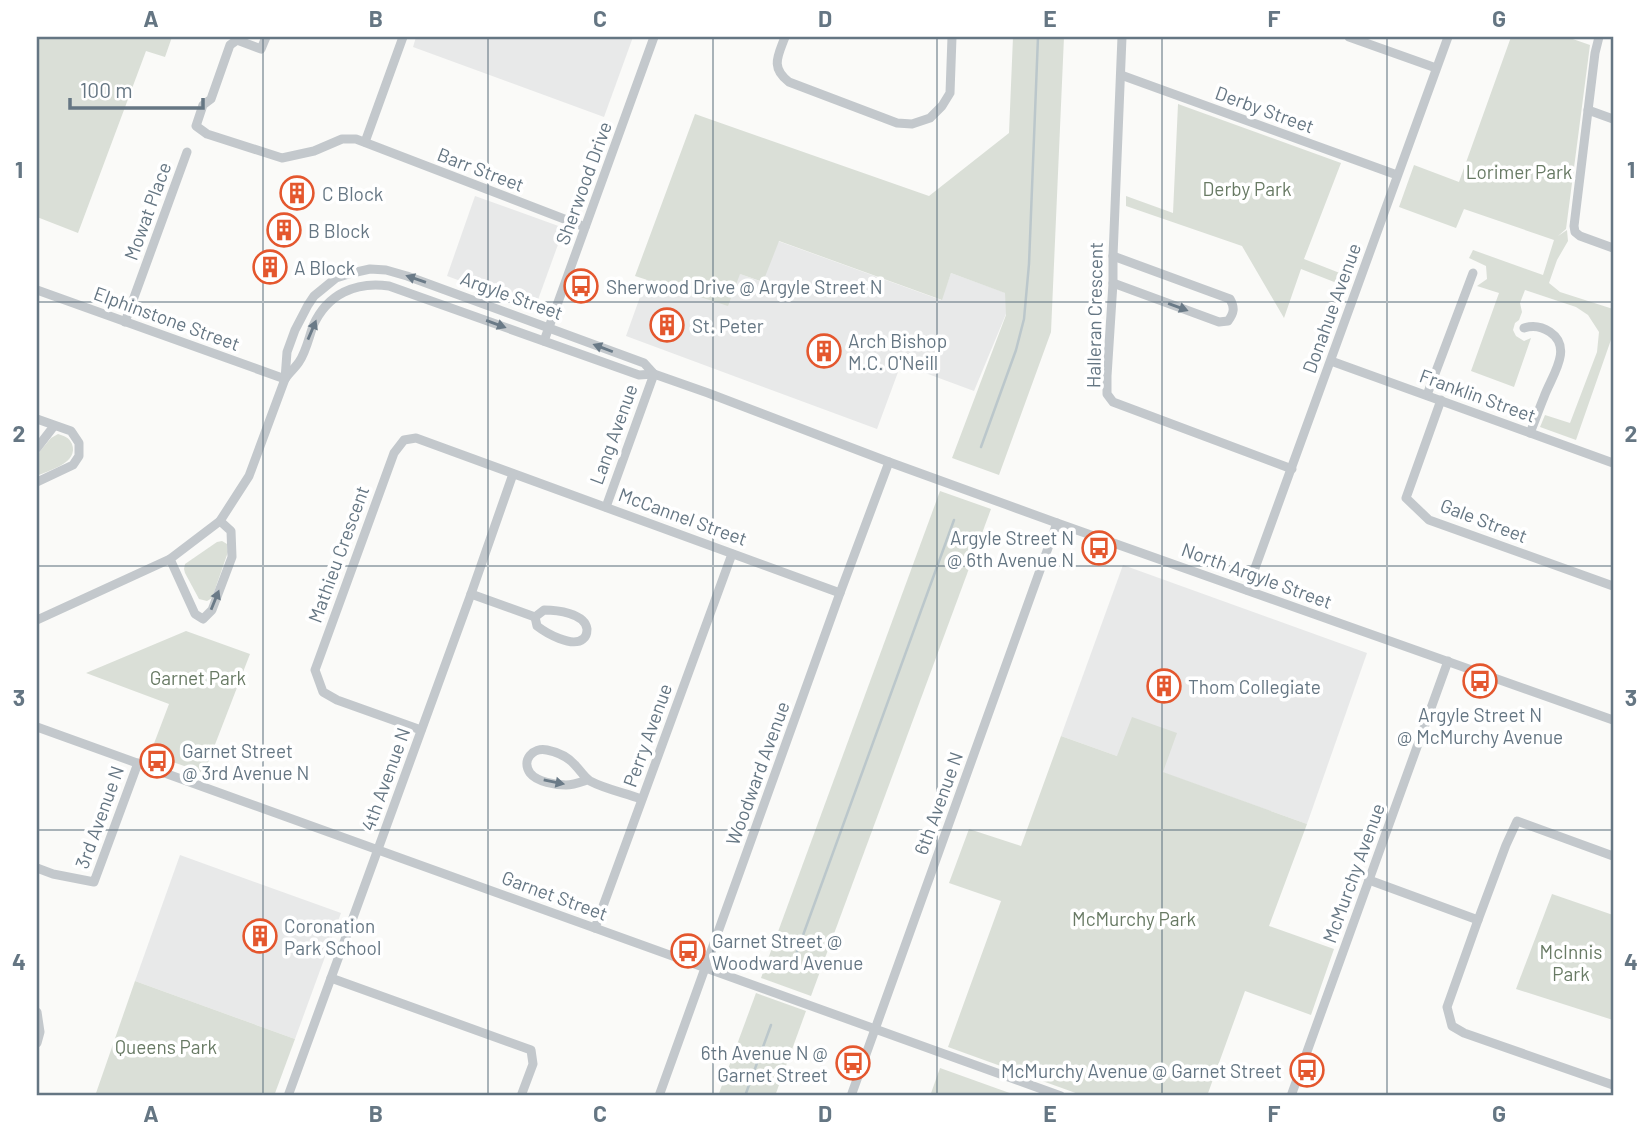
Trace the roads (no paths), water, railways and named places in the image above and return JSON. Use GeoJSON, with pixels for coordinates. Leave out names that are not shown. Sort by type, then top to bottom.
{"type":"FeatureCollection","features":[{"type":"Feature","properties":{"kind":"street"},"geometry":{"type":"LineString","coordinates":[[266,37],[261,49],[238,38],[230,45],[211,99],[203,105],[196,126],[207,134],[282,158],[314,151],[342,139],[365,142],[403,37]]}},
{"type":"Feature","properties":{"kind":"street","name":"Sherwood Drive"},"geometry":{"type":"LineString","coordinates":[[544,341],[654,37]]}},
{"type":"Feature","properties":{"kind":"street"},"geometry":{"type":"LineString","coordinates":[[785,37],[777,61],[780,75],[789,82],[897,124],[912,124],[930,118],[943,106],[950,93],[952,37]]}},
{"type":"Feature","properties":{"kind":"street","name":"Halleran Crescent"},"geometry":{"type":"LineString","coordinates":[[1122,37],[1107,394],[1113,402],[1292,469]]}},
{"type":"Feature","properties":{"kind":"street"},"geometry":{"type":"LineString","coordinates":[[1349,37],[1436,68]]}},
{"type":"Feature","properties":{"kind":"street","name":"Donahue Avenue"},"geometry":{"type":"LineString","coordinates":[[1247,590],[1448,37]]}},
{"type":"Feature","properties":{"kind":"street"},"geometry":{"type":"LineString","coordinates":[[1599,37],[1574,226],[1575,232],[1580,236],[1613,248]]}},
{"type":"Feature","properties":{"kind":"street","name":"Derby Street"},"geometry":{"type":"LineString","coordinates":[[1121,75],[1398,175]]}},
{"type":"Feature","properties":{"kind":"street"},"geometry":{"type":"LineString","coordinates":[[1588,110],[1613,119]]}},
{"type":"Feature","properties":{"kind":"street","name":"Barr Street"},"geometry":{"type":"LineString","coordinates":[[365,142],[585,227]]}},
{"type":"Feature","properties":{"kind":"street","name":"Mowat Place"},"geometry":{"type":"LineString","coordinates":[[125,322],[187,152]]}},
{"type":"Feature","properties":{"kind":"street"},"geometry":{"type":"LineString","coordinates":[[1113,256],[1230,299],[1234,314],[1228,321],[1219,322],[1113,284]]}},
{"type":"Feature","properties":{"kind":"street","name":"Argyle Street"},"geometry":{"type":"LineString","coordinates":[[285,379],[287,352],[295,330],[314,296],[336,278],[370,269],[386,270],[549,327],[644,363],[654,374]]}},
{"type":"Feature","properties":{"kind":"street"},"geometry":{"type":"LineString","coordinates":[[1427,395],[1473,273]]}},
{"type":"Feature","properties":{"kind":"street","name":"Argyle Street"},"geometry":{"type":"LineString","coordinates":[[285,379],[300,361],[315,323],[334,298],[363,285],[376,284],[389,286],[639,375],[654,374],[721,397],[889,462]]}},
{"type":"Feature","properties":{"kind":"street","name":"Elphinstone Street"},"geometry":{"type":"LineString","coordinates":[[37,290],[285,379]]}},
{"type":"Feature","properties":{"kind":"street"},"geometry":{"type":"LineString","coordinates":[[1524,328],[1535,326],[1548,330],[1556,337],[1561,356],[1530,433]]}},
{"type":"Feature","properties":{"kind":"street","name":"Franklin Street"},"geometry":{"type":"LineString","coordinates":[[1331,360],[1613,463]]}},
{"type":"Feature","properties":{"kind":"street","name":"Lang Avenue"},"geometry":{"type":"LineString","coordinates":[[606,507],[654,374]]}},
{"type":"Feature","properties":{"kind":"street"},"geometry":{"type":"LineString","coordinates":[[37,621],[170,559],[220,522],[249,477],[285,379]]}},
{"type":"Feature","properties":{"kind":"street","name":"Gale Street"},"geometry":{"type":"LineString","coordinates":[[1441,400],[1406,498],[1429,520],[1613,586]]}},
{"type":"Feature","properties":{"kind":"street"},"geometry":{"type":"LineString","coordinates":[[37,419],[71,431],[79,443],[79,456],[73,465],[37,482]]}},
{"type":"Feature","properties":{"kind":"street"},"geometry":{"type":"LineString","coordinates":[[37,448],[54,426]]}},
{"type":"Feature","properties":{"kind":"street","name":"Mathieu Crescent"},"geometry":{"type":"LineString","coordinates":[[421,730],[337,700],[323,692],[315,670],[394,453],[404,440],[416,438],[513,474]]}},
{"type":"Feature","properties":{"kind":"street","name":"North Argyle Street"},"geometry":{"type":"LineString","coordinates":[[889,462],[1613,720]]}},
{"type":"Feature","properties":{"kind":"street","name":"Woodward Avenue"},"geometry":{"type":"LineString","coordinates":[[659,1096],[889,462]]}},
{"type":"Feature","properties":{"kind":"street","name":"McCannel Street"},"geometry":{"type":"LineString","coordinates":[[513,474],[840,593]]}},
{"type":"Feature","properties":{"kind":"street","name":"4th Avenue N"},"geometry":{"type":"LineString","coordinates":[[288,1096],[513,474]]}},
{"type":"Feature","properties":{"kind":"street"},"geometry":{"type":"LineString","coordinates":[[170,559],[195,614],[204,618],[212,610],[232,557],[231,531],[220,522]]}},
{"type":"Feature","properties":{"kind":"street","name":"6th Avenue N"},"geometry":{"type":"LineString","coordinates":[[851,1096],[1058,523]]}},
{"type":"Feature","properties":{"kind":"street","name":"Perry Avenue"},"geometry":{"type":"LineString","coordinates":[[595,928],[732,554]]}},
{"type":"Feature","properties":{"kind":"street"},"geometry":{"type":"LineString","coordinates":[[471,594],[535,617]]}},
{"type":"Feature","properties":{"kind":"street"},"geometry":{"type":"LineString","coordinates":[[544,610],[564,612],[583,621],[587,626],[587,633],[583,639],[576,641],[557,638],[537,626],[535,617],[544,610]]}},
{"type":"Feature","properties":{"kind":"street","name":"McMurchy Avenue"},"geometry":{"type":"LineString","coordinates":[[1294,1095],[1448,661]]}},
{"type":"Feature","properties":{"kind":"street","name":"Garnet Street"},"geometry":{"type":"LineString","coordinates":[[37,727],[1061,1096]]}},
{"type":"Feature","properties":{"kind":"street"},"geometry":{"type":"LineString","coordinates":[[587,780],[567,785],[537,778],[530,772],[527,763],[530,754],[537,749],[562,755],[574,762],[587,780],[641,800]]}},
{"type":"Feature","properties":{"kind":"street","name":"3rd Avenue N"},"geometry":{"type":"LineString","coordinates":[[37,868],[94,882],[138,763]]}},
{"type":"Feature","properties":{"kind":"street"},"geometry":{"type":"LineString","coordinates":[[1613,856],[1517,821],[1447,1007],[1452,1026],[1464,1033],[1613,1086]]}},
{"type":"Feature","properties":{"kind":"street"},"geometry":{"type":"LineString","coordinates":[[1369,880],[1478,920]]}},
{"type":"Feature","properties":{"kind":"street"},"geometry":{"type":"LineString","coordinates":[[331,978],[531,1050],[533,1064],[521,1096]]}},
{"type":"Feature","properties":{"kind":"street"},"geometry":{"type":"LineString","coordinates":[[37,1012],[40,1032],[37,1043]]}},
{"type":"Feature","properties":{"kind":"waterway"},"geometry":{"type":"LineString","coordinates":[[981,447],[1016,350],[1024,319],[1029,264],[1038,37]]}},
{"type":"Feature","properties":{"kind":"waterway"},"geometry":{"type":"LineString","coordinates":[[790,971],[954,520]]}},
{"type":"Feature","properties":{"kind":"waterway"},"geometry":{"type":"LineString","coordinates":[[745,1096],[771,1025]]}},
{"type":"Feature","properties":{"kind":"place","name":"C Block"},"geometry":{"type":"Point","coordinates":[297,193]}},
{"type":"Feature","properties":{"kind":"place","name":"B Block"},"geometry":{"type":"Point","coordinates":[284,230]}},
{"type":"Feature","properties":{"kind":"place","name":"A Block"},"geometry":{"type":"Point","coordinates":[270,267]}},
{"type":"Feature","properties":{"kind":"place","name":"Sherwood Drive @ Argyle Street N"},"geometry":{"type":"Point","coordinates":[581,286]}},
{"type":"Feature","properties":{"kind":"place","name":"St. Peter"},"geometry":{"type":"Point","coordinates":[667,325]}},
{"type":"Feature","properties":{"kind":"place","name":"Arch Bishop M.C. O'Neill"},"geometry":{"type":"Point","coordinates":[824,351]}},
{"type":"Feature","properties":{"kind":"place","name":"Argyle Street N @ 6th Avenue N"},"geometry":{"type":"Point","coordinates":[1099,548]}},
{"type":"Feature","properties":{"kind":"place","name":"Argyle Street N @ McMurchy Avenue"},"geometry":{"type":"Point","coordinates":[1480,681]}},
{"type":"Feature","properties":{"kind":"place","name":"Thom Collegiate"},"geometry":{"type":"Point","coordinates":[1164,686]}},
{"type":"Feature","properties":{"kind":"place","name":"Garnet Street @ 3rd Avenue N"},"geometry":{"type":"Point","coordinates":[157,761]}},
{"type":"Feature","properties":{"kind":"place","name":"Coronation Park School"},"geometry":{"type":"Point","coordinates":[260,936]}},
{"type":"Feature","properties":{"kind":"place","name":"Garnet Street @ Woodward Avenue"},"geometry":{"type":"Point","coordinates":[688,951]}},
{"type":"Feature","properties":{"kind":"place","name":"6th Avenue N @ Garnet Street"},"geometry":{"type":"Point","coordinates":[853,1063]}},
{"type":"Feature","properties":{"kind":"place","name":"McMurchy Avenue @ Garnet Street"},"geometry":{"type":"Point","coordinates":[1307,1070]}},
{"type":"Feature","properties":{"kind":"park label","name":"Lorimer Park"},"geometry":{"type":"Point","coordinates":[1519,171]}},
{"type":"Feature","properties":{"kind":"park label","name":"Derby Park"},"geometry":{"type":"Point","coordinates":[1247,188]}},
{"type":"Feature","properties":{"kind":"park label","name":"Garnet Park"},"geometry":{"type":"Point","coordinates":[198,677]}},
{"type":"Feature","properties":{"kind":"park label","name":"McMurchy Park"},"geometry":{"type":"Point","coordinates":[1134,918]}},
{"type":"Feature","properties":{"kind":"park label","name":"McInnis Park"},"geometry":{"type":"Point","coordinates":[1571,962]}},
{"type":"Feature","properties":{"kind":"park label","name":"Queens Park"},"geometry":{"type":"Point","coordinates":[166,1046]}}]}
